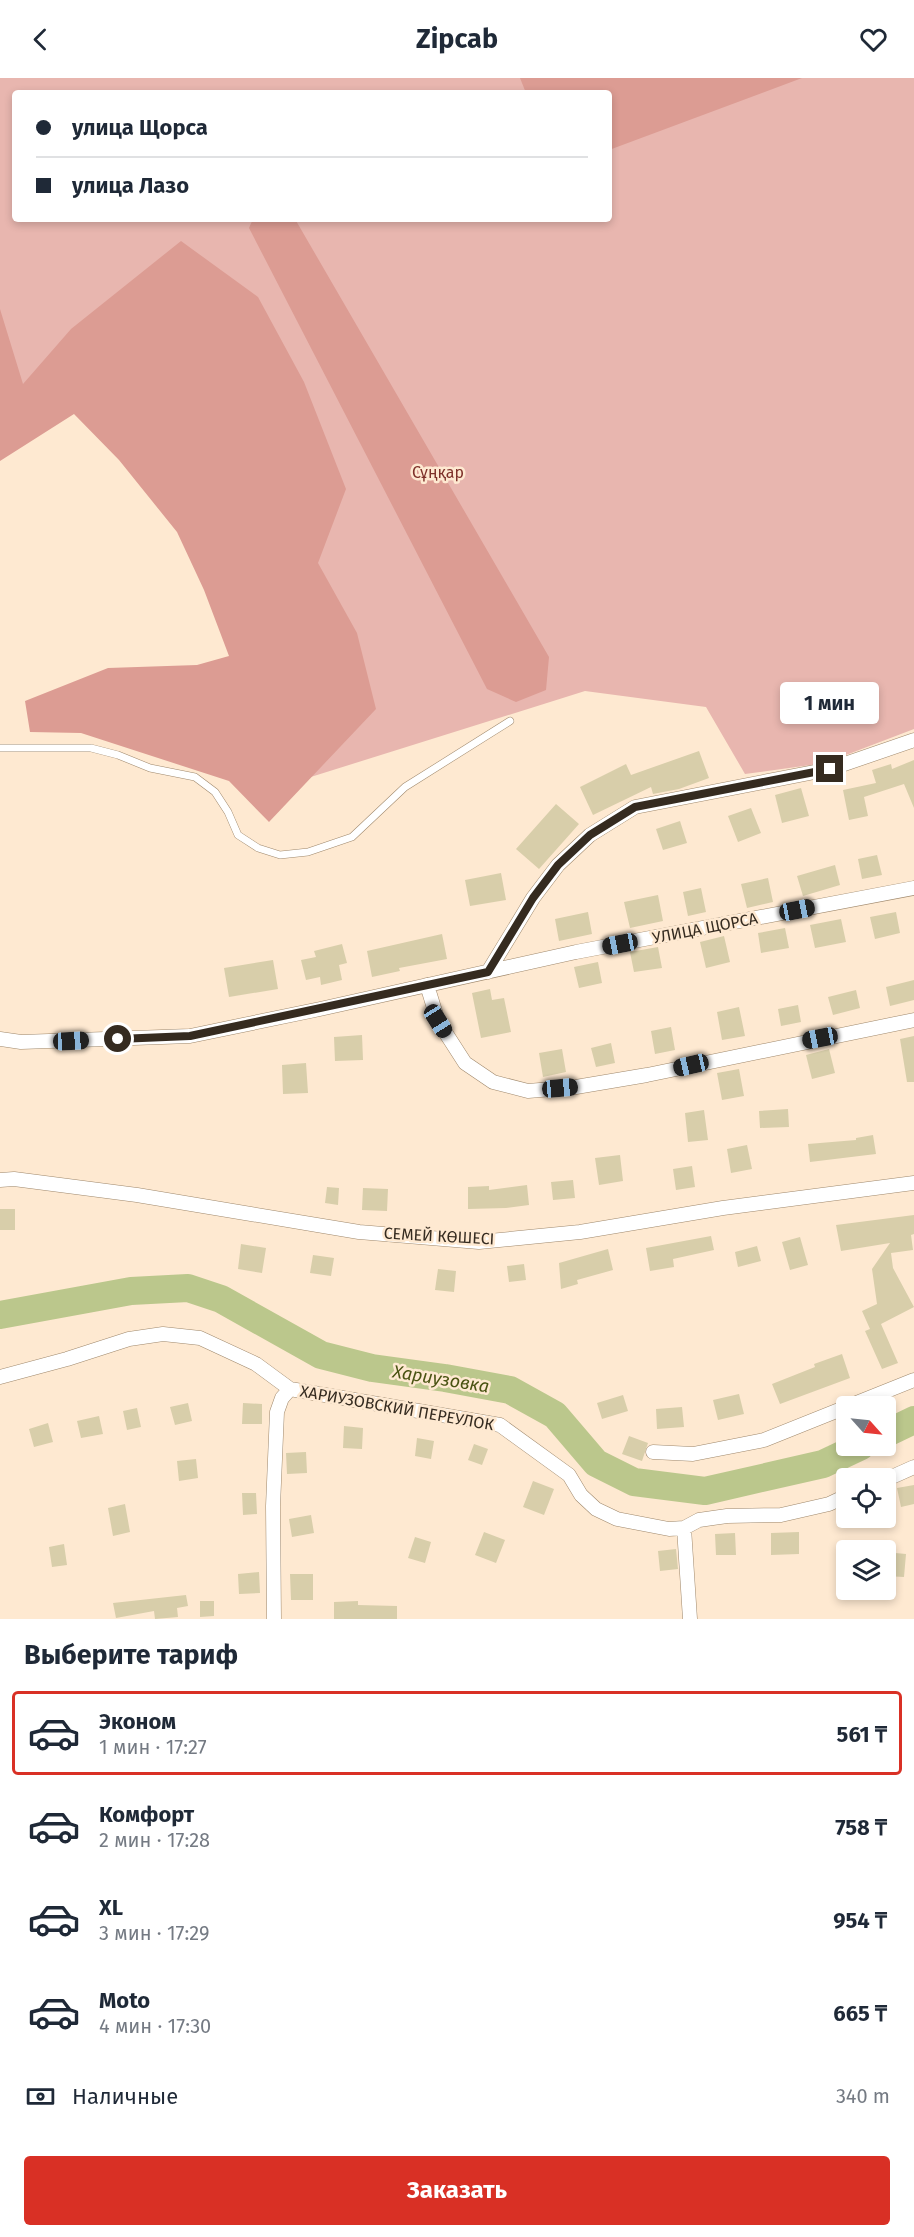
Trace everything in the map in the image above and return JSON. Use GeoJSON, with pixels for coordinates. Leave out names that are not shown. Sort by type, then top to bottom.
{"type":"FeatureCollection","features":[{"type":"Feature","properties":{"kind":"street"},"geometry":{"type":"LineString","coordinates":[[488,972],[533,898],[558,865],[590,835],[635,807],[830,769],[914,740]]}},
{"type":"Feature","properties":{"kind":"street","name":"УЛИЦА ЩОРСА"},"geometry":{"type":"LineString","coordinates":[[0,1039],[21,1042],[190,1036],[576,952],[914,888]]}},
{"type":"Feature","properties":{"kind":"street"},"geometry":{"type":"LineString","coordinates":[[428,985],[438,1021],[465,1064],[493,1082],[528,1091],[576,1087],[647,1075],[914,1020]]}},
{"type":"Feature","properties":{"kind":"street","name":"СЕМЕЙ КӨШЕСІ"},"geometry":{"type":"LineString","coordinates":[[0,1180],[14,1179],[137,1195],[359,1232],[478,1242],[580,1232],[723,1208],[914,1184]]}},
{"type":"Feature","properties":{"kind":"street","name":"ХАРИУЗОВСКИЙ ПЕРЕУЛОК"},"geometry":{"type":"LineString","coordinates":[[0,1377],[129,1339],[163,1334],[200,1338],[256,1364],[290,1389],[500,1425],[569,1475],[581,1495],[596,1509],[617,1519],[669,1529],[684,1528],[699,1520],[727,1516],[781,1515],[836,1501]]}},
{"type":"Feature","properties":{"kind":"street"},"geometry":{"type":"LineString","coordinates":[[653,1452],[693,1454],[764,1440],[914,1380]]}},
{"type":"Feature","properties":{"kind":"street"},"geometry":{"type":"LineString","coordinates":[[274,1619],[273,1506],[277,1412],[282,1398],[290,1389]]}},
{"type":"Feature","properties":{"kind":"street"},"geometry":{"type":"LineString","coordinates":[[896,1475],[914,1467]]}},
{"type":"Feature","properties":{"kind":"street"},"geometry":{"type":"LineString","coordinates":[[684,1528],[690,1619]]}},
{"type":"Feature","properties":{"kind":"lane"},"geometry":{"type":"LineString","coordinates":[[0,748],[91,748],[118,755],[150,768],[195,777],[215,792],[228,812],[238,835],[258,849],[280,855],[308,852],[352,837],[405,787],[510,721]]}},
{"type":"Feature","properties":{"kind":"green space","name":"Сұңқар"},"geometry":{"type":"Polygon","coordinates":[[[0,78],[914,78],[914,729],[825,763],[745,774],[706,707],[585,691],[282,786],[188,523],[81,396],[0,450],[0,78]]]}},
{"type":"Feature","properties":{"kind":"green space"},"geometry":{"type":"Polygon","coordinates":[[[520,78],[802,78],[612,149],[612,90],[525,90],[520,78]]]}},
{"type":"Feature","properties":{"kind":"green space"},"geometry":{"type":"Polygon","coordinates":[[[252,222],[297,222],[549,657],[546,690],[516,702],[487,689],[249,228],[252,222]]]}},
{"type":"Feature","properties":{"kind":"green space"},"geometry":{"type":"Polygon","coordinates":[[[181,241],[258,297],[304,382],[346,489],[318,563],[357,633],[376,709],[269,822],[229,781],[81,733],[30,732],[25,701],[108,668],[197,665],[229,656],[204,590],[177,532],[119,460],[74,414],[0,461],[0,309],[23,384],[71,329],[181,241]]]}},
{"type":"Feature","properties":{"kind":"building"},"geometry":{"type":"Polygon","coordinates":[[[699,751],[709,778],[679,789],[653,794],[651,787],[593,815],[580,787],[626,764],[631,775],[699,751]]]}},
{"type":"Feature","properties":{"kind":"building"},"geometry":{"type":"Polygon","coordinates":[[[914,760],[914,808],[904,784],[864,797],[868,816],[849,820],[843,790],[876,783],[872,770],[891,764],[892,769],[914,760]]]}},
{"type":"Feature","properties":{"kind":"building"},"geometry":{"type":"Polygon","coordinates":[[[801,788],[809,816],[782,823],[775,795],[801,788]]]}},
{"type":"Feature","properties":{"kind":"building"},"geometry":{"type":"Polygon","coordinates":[[[556,804],[579,824],[539,869],[516,849],[556,804]]]}},
{"type":"Feature","properties":{"kind":"building"},"geometry":{"type":"Polygon","coordinates":[[[751,808],[761,833],[738,842],[728,816],[751,808]]]}},
{"type":"Feature","properties":{"kind":"building"},"geometry":{"type":"Polygon","coordinates":[[[680,821],[687,843],[663,850],[656,829],[680,821]]]}},
{"type":"Feature","properties":{"kind":"building"},"geometry":{"type":"Polygon","coordinates":[[[877,855],[882,875],[862,879],[858,859],[877,855]]]}},
{"type":"Feature","properties":{"kind":"building"},"geometry":{"type":"Polygon","coordinates":[[[835,865],[840,885],[803,896],[797,876],[835,865]]]}},
{"type":"Feature","properties":{"kind":"building"},"geometry":{"type":"Polygon","coordinates":[[[501,873],[506,900],[470,906],[465,880],[501,873]]]}},
{"type":"Feature","properties":{"kind":"building"},"geometry":{"type":"Polygon","coordinates":[[[768,878],[773,902],[747,908],[741,884],[768,878]]]}},
{"type":"Feature","properties":{"kind":"building"},"geometry":{"type":"Polygon","coordinates":[[[701,888],[706,912],[688,916],[683,892],[701,888]]]}},
{"type":"Feature","properties":{"kind":"building"},"geometry":{"type":"Polygon","coordinates":[[[658,895],[663,921],[630,928],[624,902],[658,895]]]}},
{"type":"Feature","properties":{"kind":"building"},"geometry":{"type":"Polygon","coordinates":[[[588,912],[592,934],[559,941],[555,919],[588,912]]]}},
{"type":"Feature","properties":{"kind":"building"},"geometry":{"type":"Polygon","coordinates":[[[896,912],[900,933],[875,939],[870,917],[896,912]]]}},
{"type":"Feature","properties":{"kind":"building"},"geometry":{"type":"Polygon","coordinates":[[[841,919],[846,942],[815,948],[810,925],[841,919]]]}},
{"type":"Feature","properties":{"kind":"building"},"geometry":{"type":"Polygon","coordinates":[[[785,928],[789,948],[761,953],[758,933],[785,928]]]}},
{"type":"Feature","properties":{"kind":"building"},"geometry":{"type":"Polygon","coordinates":[[[442,934],[447,959],[399,968],[400,971],[372,977],[367,951],[442,934]]]}},
{"type":"Feature","properties":{"kind":"building"},"geometry":{"type":"Polygon","coordinates":[[[724,936],[730,962],[706,968],[700,942],[724,936]]]}},
{"type":"Feature","properties":{"kind":"building"},"geometry":{"type":"Polygon","coordinates":[[[342,944],[347,963],[339,965],[342,980],[321,985],[320,977],[306,980],[301,960],[316,957],[314,951],[342,944]]]}},
{"type":"Feature","properties":{"kind":"building"},"geometry":{"type":"Polygon","coordinates":[[[658,947],[662,968],[634,972],[630,952],[658,947]]]}},
{"type":"Feature","properties":{"kind":"building"},"geometry":{"type":"Polygon","coordinates":[[[273,960],[278,989],[229,997],[224,968],[273,960]]]}},
{"type":"Feature","properties":{"kind":"building"},"geometry":{"type":"Polygon","coordinates":[[[598,962],[602,983],[579,988],[574,967],[598,962]]]}},
{"type":"Feature","properties":{"kind":"building"},"geometry":{"type":"Polygon","coordinates":[[[914,980],[914,1000],[890,1006],[886,987],[914,980]]]}},
{"type":"Feature","properties":{"kind":"building"},"geometry":{"type":"Polygon","coordinates":[[[490,989],[492,1000],[504,998],[511,1032],[481,1038],[472,993],[490,989]]]}},
{"type":"Feature","properties":{"kind":"building"},"geometry":{"type":"Polygon","coordinates":[[[856,990],[860,1008],[833,1015],[828,997],[856,990]]]}},
{"type":"Feature","properties":{"kind":"building"},"geometry":{"type":"Polygon","coordinates":[[[798,1005],[801,1022],[781,1026],[778,1009],[798,1005]]]}},
{"type":"Feature","properties":{"kind":"building"},"geometry":{"type":"Polygon","coordinates":[[[739,1007],[745,1036],[722,1040],[717,1012],[739,1007]]]}},
{"type":"Feature","properties":{"kind":"building"},"geometry":{"type":"Polygon","coordinates":[[[671,1027],[675,1050],[655,1054],[651,1031],[671,1027]]]}},
{"type":"Feature","properties":{"kind":"building"},"geometry":{"type":"Polygon","coordinates":[[[362,1035],[363,1060],[335,1061],[334,1037],[362,1035]]]}},
{"type":"Feature","properties":{"kind":"building"},"geometry":{"type":"Polygon","coordinates":[[[914,1036],[914,1082],[907,1082],[900,1039],[914,1036]]]}},
{"type":"Feature","properties":{"kind":"building"},"geometry":{"type":"Polygon","coordinates":[[[611,1043],[615,1063],[596,1067],[591,1048],[611,1043]]]}},
{"type":"Feature","properties":{"kind":"building"},"geometry":{"type":"Polygon","coordinates":[[[562,1049],[566,1072],[543,1077],[539,1053],[562,1049]]]}},
{"type":"Feature","properties":{"kind":"building"},"geometry":{"type":"Polygon","coordinates":[[[829,1049],[835,1073],[812,1079],[806,1055],[829,1049]]]}},
{"type":"Feature","properties":{"kind":"building"},"geometry":{"type":"Polygon","coordinates":[[[306,1063],[308,1093],[283,1094],[282,1065],[306,1063]]]}},
{"type":"Feature","properties":{"kind":"building"},"geometry":{"type":"Polygon","coordinates":[[[739,1069],[744,1096],[722,1100],[717,1073],[739,1069]]]}},
{"type":"Feature","properties":{"kind":"building"},"geometry":{"type":"Polygon","coordinates":[[[788,1109],[789,1127],[760,1128],[759,1111],[788,1109]]]}},
{"type":"Feature","properties":{"kind":"building"},"geometry":{"type":"Polygon","coordinates":[[[704,1110],[708,1140],[688,1142],[685,1113],[704,1110]]]}},
{"type":"Feature","properties":{"kind":"building"},"geometry":{"type":"Polygon","coordinates":[[[873,1135],[876,1154],[810,1162],[808,1144],[856,1140],[856,1138],[873,1135]]]}},
{"type":"Feature","properties":{"kind":"building"},"geometry":{"type":"Polygon","coordinates":[[[747,1145],[752,1169],[731,1173],[727,1149],[747,1145]]]}},
{"type":"Feature","properties":{"kind":"building"},"geometry":{"type":"Polygon","coordinates":[[[620,1155],[623,1181],[599,1185],[595,1158],[620,1155]]]}},
{"type":"Feature","properties":{"kind":"building"},"geometry":{"type":"Polygon","coordinates":[[[692,1166],[695,1187],[676,1190],[673,1169],[692,1166]]]}},
{"type":"Feature","properties":{"kind":"building"},"geometry":{"type":"Polygon","coordinates":[[[573,1180],[575,1198],[553,1200],[551,1182],[573,1180]]]}},
{"type":"Feature","properties":{"kind":"building"},"geometry":{"type":"Polygon","coordinates":[[[527,1185],[529,1205],[468,1209],[468,1187],[489,1186],[489,1190],[527,1185]]]}},
{"type":"Feature","properties":{"kind":"building"},"geometry":{"type":"Polygon","coordinates":[[[327,1187],[339,1188],[338,1205],[325,1203],[327,1187]]]}},
{"type":"Feature","properties":{"kind":"building"},"geometry":{"type":"Polygon","coordinates":[[[363,1188],[388,1189],[387,1211],[362,1210],[363,1188]]]}},
{"type":"Feature","properties":{"kind":"building"},"geometry":{"type":"Polygon","coordinates":[[[0,1209],[15,1209],[15,1230],[0,1230],[0,1209]]]}},
{"type":"Feature","properties":{"kind":"building"},"geometry":{"type":"Polygon","coordinates":[[[914,1215],[914,1234],[911,1235],[913,1250],[891,1253],[893,1268],[914,1307],[881,1324],[898,1363],[882,1369],[865,1331],[870,1329],[862,1311],[877,1304],[872,1269],[890,1243],[841,1251],[836,1225],[914,1215]]]}},
{"type":"Feature","properties":{"kind":"building"},"geometry":{"type":"Polygon","coordinates":[[[711,1236],[714,1250],[673,1259],[674,1267],[650,1271],[646,1248],[711,1236]]]}},
{"type":"Feature","properties":{"kind":"building"},"geometry":{"type":"Polygon","coordinates":[[[800,1237],[808,1265],[790,1270],[782,1242],[800,1237]]]}},
{"type":"Feature","properties":{"kind":"building"},"geometry":{"type":"Polygon","coordinates":[[[241,1244],[266,1248],[262,1273],[238,1269],[241,1244]]]}},
{"type":"Feature","properties":{"kind":"building"},"geometry":{"type":"Polygon","coordinates":[[[757,1246],[761,1261],[738,1267],[735,1252],[757,1246]]]}},
{"type":"Feature","properties":{"kind":"building"},"geometry":{"type":"Polygon","coordinates":[[[608,1249],[613,1270],[577,1280],[578,1284],[561,1289],[559,1263],[608,1249]]]}},
{"type":"Feature","properties":{"kind":"building"},"geometry":{"type":"Polygon","coordinates":[[[313,1255],[334,1258],[331,1276],[310,1273],[313,1255]]]}},
{"type":"Feature","properties":{"kind":"building"},"geometry":{"type":"Polygon","coordinates":[[[524,1264],[526,1280],[509,1282],[507,1266],[524,1264]]]}},
{"type":"Feature","properties":{"kind":"building"},"geometry":{"type":"Polygon","coordinates":[[[438,1269],[456,1271],[454,1292],[435,1290],[438,1269]]]}},
{"type":"Feature","properties":{"kind":"building"},"geometry":{"type":"Polygon","coordinates":[[[842,1354],[850,1378],[780,1404],[772,1384],[815,1367],[814,1364],[842,1354]]]}},
{"type":"Feature","properties":{"kind":"building"},"geometry":{"type":"Polygon","coordinates":[[[739,1394],[744,1414],[718,1420],[713,1400],[739,1394]]]}},
{"type":"Feature","properties":{"kind":"building"},"geometry":{"type":"Polygon","coordinates":[[[623,1395],[628,1411],[602,1419],[597,1403],[623,1395]]]}},
{"type":"Feature","properties":{"kind":"building"},"geometry":{"type":"Polygon","coordinates":[[[188,1403],[192,1421],[175,1425],[170,1407],[188,1403]]]}},
{"type":"Feature","properties":{"kind":"building"},"geometry":{"type":"Polygon","coordinates":[[[243,1403],[262,1404],[262,1424],[242,1424],[243,1403]]]}},
{"type":"Feature","properties":{"kind":"building"},"geometry":{"type":"Polygon","coordinates":[[[682,1407],[684,1427],[657,1429],[656,1409],[682,1407]]]}},
{"type":"Feature","properties":{"kind":"building"},"geometry":{"type":"Polygon","coordinates":[[[137,1408],[141,1427],[127,1430],[123,1411],[137,1408]]]}},
{"type":"Feature","properties":{"kind":"building"},"geometry":{"type":"Polygon","coordinates":[[[99,1416],[103,1434],[81,1438],[77,1421],[99,1416]]]}},
{"type":"Feature","properties":{"kind":"building"},"geometry":{"type":"Polygon","coordinates":[[[48,1423],[53,1442],[34,1447],[29,1429],[48,1423]]]}},
{"type":"Feature","properties":{"kind":"building"},"geometry":{"type":"Polygon","coordinates":[[[344,1426],[363,1428],[362,1449],[343,1448],[344,1426]]]}},
{"type":"Feature","properties":{"kind":"building"},"geometry":{"type":"Polygon","coordinates":[[[629,1436],[648,1443],[642,1461],[622,1454],[629,1436]]]}},
{"type":"Feature","properties":{"kind":"building"},"geometry":{"type":"Polygon","coordinates":[[[417,1438],[434,1441],[431,1459],[415,1456],[417,1438]]]}},
{"type":"Feature","properties":{"kind":"building"},"geometry":{"type":"Polygon","coordinates":[[[474,1444],[488,1449],[482,1465],[468,1460],[474,1444]]]}},
{"type":"Feature","properties":{"kind":"building"},"geometry":{"type":"Polygon","coordinates":[[[306,1452],[307,1473],[287,1474],[286,1453],[306,1452]]]}},
{"type":"Feature","properties":{"kind":"building"},"geometry":{"type":"Polygon","coordinates":[[[196,1459],[198,1478],[179,1481],[177,1461],[196,1459]]]}},
{"type":"Feature","properties":{"kind":"building"},"geometry":{"type":"Polygon","coordinates":[[[533,1481],[554,1489],[544,1515],[523,1507],[533,1481]]]}},
{"type":"Feature","properties":{"kind":"building"},"geometry":{"type":"Polygon","coordinates":[[[914,1485],[914,1504],[901,1507],[897,1488],[914,1485]]]}},
{"type":"Feature","properties":{"kind":"building"},"geometry":{"type":"Polygon","coordinates":[[[242,1493],[256,1493],[257,1514],[243,1515],[242,1493]]]}},
{"type":"Feature","properties":{"kind":"building"},"geometry":{"type":"Polygon","coordinates":[[[125,1504],[130,1532],[113,1536],[108,1508],[125,1504]]]}},
{"type":"Feature","properties":{"kind":"building"},"geometry":{"type":"Polygon","coordinates":[[[311,1515],[314,1533],[292,1537],[289,1519],[311,1515]]]}},
{"type":"Feature","properties":{"kind":"building"},"geometry":{"type":"Polygon","coordinates":[[[484,1532],[505,1540],[496,1563],[475,1555],[484,1532]]]}},
{"type":"Feature","properties":{"kind":"building"},"geometry":{"type":"Polygon","coordinates":[[[799,1532],[799,1554],[771,1555],[771,1533],[799,1532]]]}},
{"type":"Feature","properties":{"kind":"building"},"geometry":{"type":"Polygon","coordinates":[[[735,1533],[736,1555],[716,1555],[715,1534],[735,1533]]]}},
{"type":"Feature","properties":{"kind":"building"},"geometry":{"type":"Polygon","coordinates":[[[415,1537],[431,1542],[425,1563],[408,1558],[415,1537]]]}},
{"type":"Feature","properties":{"kind":"building"},"geometry":{"type":"Polygon","coordinates":[[[64,1544],[67,1565],[52,1567],[49,1547],[64,1544]]]}},
{"type":"Feature","properties":{"kind":"building"},"geometry":{"type":"Polygon","coordinates":[[[676,1549],[678,1569],[660,1571],[658,1551],[676,1549]]]}},
{"type":"Feature","properties":{"kind":"building"},"geometry":{"type":"Polygon","coordinates":[[[896,1553],[906,1554],[904,1577],[896,1577],[896,1553]]]}},
{"type":"Feature","properties":{"kind":"building"},"geometry":{"type":"Polygon","coordinates":[[[259,1572],[260,1593],[239,1594],[238,1574],[259,1572]]]}},
{"type":"Feature","properties":{"kind":"building"},"geometry":{"type":"Polygon","coordinates":[[[290,1574],[313,1574],[313,1600],[291,1600],[290,1574]]]}},
{"type":"Feature","properties":{"kind":"building"},"geometry":{"type":"Polygon","coordinates":[[[186,1595],[188,1606],[177,1608],[178,1617],[155,1619],[154,1611],[116,1618],[113,1603],[186,1595]]]}},
{"type":"Feature","properties":{"kind":"building"},"geometry":{"type":"Polygon","coordinates":[[[200,1601],[214,1601],[214,1616],[200,1617],[200,1601]]]}},
{"type":"Feature","properties":{"kind":"building"},"geometry":{"type":"Polygon","coordinates":[[[358,1601],[358,1605],[397,1606],[397,1619],[334,1619],[334,1602],[358,1601]]]}},
{"type":"Feature","properties":{"kind":"waterway","name":"Хариузовка"},"geometry":{"type":"LineString","coordinates":[[0,1315],[131,1291],[188,1288],[221,1299],[321,1355],[372,1368],[510,1390],[555,1415],[596,1463],[634,1482],[705,1491],[823,1464],[840,1456]]}},
{"type":"Feature","properties":{"kind":"waterway","name":"Хариузовка"},"geometry":{"type":"LineString","coordinates":[[896,1429],[914,1420]]}},
{"type":"Feature","properties":{"kind":"route"},"geometry":{"type":"LineString","coordinates":[[118,1039],[190,1036],[488,972],[533,898],[558,865],[590,835],[635,807],[830,769]]}}]}
